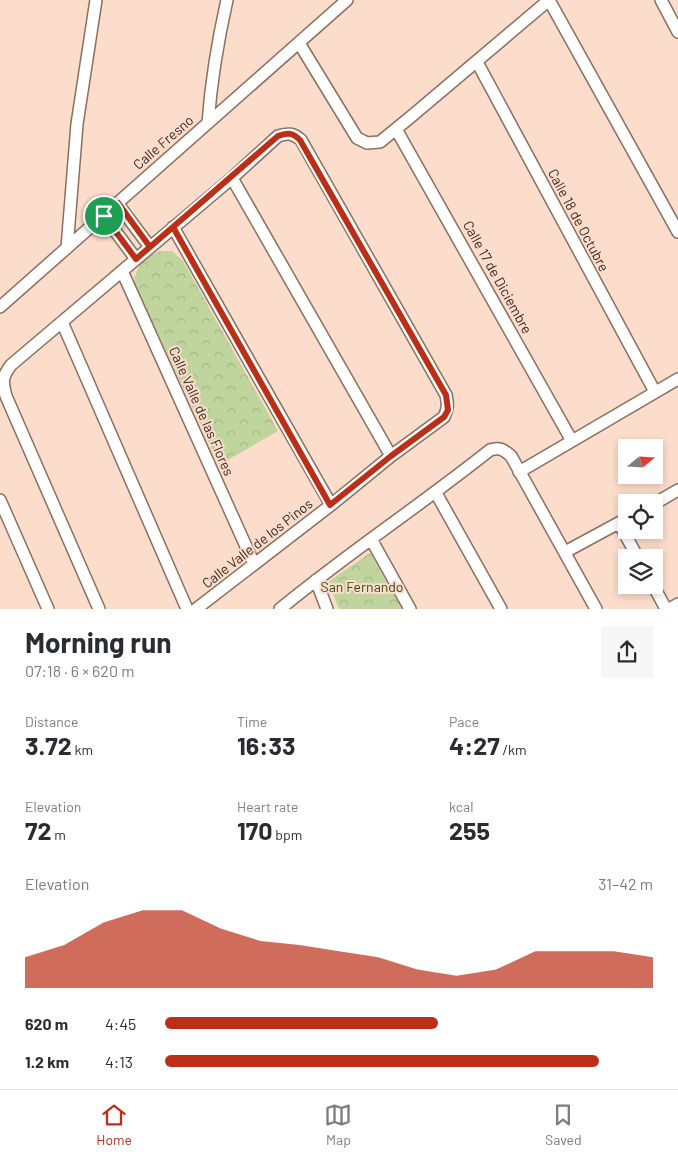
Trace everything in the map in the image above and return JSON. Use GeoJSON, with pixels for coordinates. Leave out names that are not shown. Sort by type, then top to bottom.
{"type":"FeatureCollection","features":[{"type":"Feature","properties":{"kind":"street"},"geometry":{"type":"LineString","coordinates":[[67,248],[77,124],[96,0]]}},
{"type":"Feature","properties":{"kind":"street"},"geometry":{"type":"LineString","coordinates":[[208,123],[221,28],[227,0]]}},
{"type":"Feature","properties":{"kind":"street","name":"Calle Fresno"},"geometry":{"type":"LineString","coordinates":[[0,307],[347,0]]}},
{"type":"Feature","properties":{"kind":"street"},"geometry":{"type":"LineString","coordinates":[[299,43],[357,138],[367,143],[380,142],[549,0],[673,212],[678,232]]}},
{"type":"Feature","properties":{"kind":"street"},"geometry":{"type":"LineString","coordinates":[[661,0],[678,32]]}},
{"type":"Feature","properties":{"kind":"street","name":"Calle 18 de Octubre"},"geometry":{"type":"LineString","coordinates":[[477,62],[655,392]]}},
{"type":"Feature","properties":{"kind":"street","name":"Calle 17 de Diciembre"},"geometry":{"type":"LineString","coordinates":[[396,129],[572,441]]}},
{"type":"Feature","properties":{"kind":"street","name":"Calle Valle de los Pinos"},"geometry":{"type":"LineString","coordinates":[[196,609],[391,456],[444,417],[448,410],[446,395],[295,134],[287,133],[278,136],[232,178]]}},
{"type":"Feature","properties":{"kind":"street"},"geometry":{"type":"LineString","coordinates":[[99,609],[6,396],[3,385],[4,374],[11,365],[232,178],[391,456]]}},
{"type":"Feature","properties":{"kind":"street"},"geometry":{"type":"LineString","coordinates":[[118,203],[150,247]]}},
{"type":"Feature","properties":{"kind":"street"},"geometry":{"type":"LineString","coordinates":[[104,216],[136,259]]}},
{"type":"Feature","properties":{"kind":"street"},"geometry":{"type":"LineString","coordinates":[[173,227],[330,505]]}},
{"type":"Feature","properties":{"kind":"street","name":"Calle Valle de las Flores"},"geometry":{"type":"LineString","coordinates":[[122,271],[254,564]]}},
{"type":"Feature","properties":{"kind":"street"},"geometry":{"type":"LineString","coordinates":[[62,322],[187,609]]}},
{"type":"Feature","properties":{"kind":"street"},"geometry":{"type":"LineString","coordinates":[[519,472],[678,379]]}},
{"type":"Feature","properties":{"kind":"street"},"geometry":{"type":"LineString","coordinates":[[280,609],[371,539],[436,493],[490,450],[497,448],[503,449],[511,456],[596,609]]}},
{"type":"Feature","properties":{"kind":"street"},"geometry":{"type":"LineString","coordinates":[[663,499],[678,490]]}},
{"type":"Feature","properties":{"kind":"street"},"geometry":{"type":"LineString","coordinates":[[436,493],[500,609]]}},
{"type":"Feature","properties":{"kind":"street"},"geometry":{"type":"LineString","coordinates":[[0,500],[48,609]]}},
{"type":"Feature","properties":{"kind":"street"},"geometry":{"type":"LineString","coordinates":[[564,552],[618,524]]}},
{"type":"Feature","properties":{"kind":"street"},"geometry":{"type":"LineString","coordinates":[[371,539],[410,609]]}},
{"type":"Feature","properties":{"kind":"street"},"geometry":{"type":"LineString","coordinates":[[316,580],[328,609]]}},
{"type":"Feature","properties":{"kind":"street"},"geometry":{"type":"LineString","coordinates":[[659,594],[668,609],[678,604]]}},
{"type":"Feature","properties":{"kind":"green space"},"geometry":{"type":"Polygon","coordinates":[[[160,251],[172,251],[183,261],[278,431],[219,465],[134,282],[137,270],[142,262],[160,251]]]}},
{"type":"Feature","properties":{"kind":"green space","name":"San Fernando"},"geometry":{"type":"Polygon","coordinates":[[[370,553],[402,609],[339,609],[328,582],[370,553]]]}},
{"type":"Feature","properties":{"kind":"route"},"geometry":{"type":"LineString","coordinates":[[104,216],[118,203],[150,247],[173,227],[232,178],[278,136],[287,133],[295,134],[446,395],[448,410],[444,417],[391,456],[330,505],[173,227],[136,259],[104,216]]}}]}
